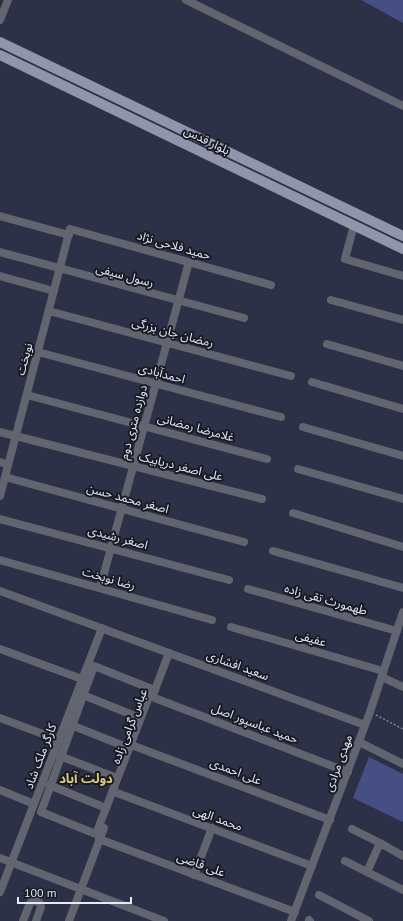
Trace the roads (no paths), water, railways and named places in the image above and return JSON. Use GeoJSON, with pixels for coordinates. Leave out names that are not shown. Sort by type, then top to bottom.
{"type":"FeatureCollection","features":[{"type":"Feature","properties":{"kind":"main road","name":"بلوار قدس"},"geometry":{"type":"LineString","coordinates":[[0,42],[403,236]]}},
{"type":"Feature","properties":{"kind":"main road","name":"بلوار قدس"},"geometry":{"type":"LineString","coordinates":[[0,54],[403,249]]}},
{"type":"Feature","properties":{"kind":"street"},"geometry":{"type":"LineString","coordinates":[[0,20],[8,0]]}},
{"type":"Feature","properties":{"kind":"street"},"geometry":{"type":"LineString","coordinates":[[186,0],[403,106]]}},
{"type":"Feature","properties":{"kind":"street","name":"حمید فلاحی نژاد"},"geometry":{"type":"LineString","coordinates":[[0,216],[189,262],[271,285]]}},
{"type":"Feature","properties":{"kind":"street"},"geometry":{"type":"LineString","coordinates":[[354,225],[345,259],[403,276]]}},
{"type":"Feature","properties":{"kind":"street","name":"نوبخت"},"geometry":{"type":"LineString","coordinates":[[0,496],[5,477],[4,464],[16,436],[70,232]]}},
{"type":"Feature","properties":{"kind":"street","name":"رسول سیفی"},"geometry":{"type":"LineString","coordinates":[[0,252],[60,270],[244,318]]}},
{"type":"Feature","properties":{"kind":"street","name":"دوازده متری دوم"},"geometry":{"type":"LineString","coordinates":[[100,588],[189,262]]}},
{"type":"Feature","properties":{"kind":"street"},"geometry":{"type":"LineString","coordinates":[[0,276],[54,291]]}},
{"type":"Feature","properties":{"kind":"street"},"geometry":{"type":"LineString","coordinates":[[331,300],[403,320]]}},
{"type":"Feature","properties":{"kind":"street","name":"رمضان جان بزرگی"},"geometry":{"type":"LineString","coordinates":[[49,311],[291,376]]}},
{"type":"Feature","properties":{"kind":"street"},"geometry":{"type":"LineString","coordinates":[[327,344],[403,366]]}},
{"type":"Feature","properties":{"kind":"street","name":"احمدآبادی"},"geometry":{"type":"LineString","coordinates":[[38,352],[281,417]]}},
{"type":"Feature","properties":{"kind":"street"},"geometry":{"type":"LineString","coordinates":[[312,382],[403,409]]}},
{"type":"Feature","properties":{"kind":"street","name":"غلامرضا رمضانی"},"geometry":{"type":"LineString","coordinates":[[27,395],[267,458]]}},
{"type":"Feature","properties":{"kind":"street"},"geometry":{"type":"LineString","coordinates":[[303,427],[403,456]]}},
{"type":"Feature","properties":{"kind":"street","name":"علی اصغر دریابیک"},"geometry":{"type":"LineString","coordinates":[[0,432],[262,499]]}},
{"type":"Feature","properties":{"kind":"street"},"geometry":{"type":"LineString","coordinates":[[298,469],[403,499]]}},
{"type":"Feature","properties":{"kind":"street","name":"اصغر محمد حسن"},"geometry":{"type":"LineString","coordinates":[[5,477],[244,542]]}},
{"type":"Feature","properties":{"kind":"street"},"geometry":{"type":"LineString","coordinates":[[293,513],[403,547]]}},
{"type":"Feature","properties":{"kind":"street","name":"اصغر رشیدی"},"geometry":{"type":"LineString","coordinates":[[0,519],[229,580]]}},
{"type":"Feature","properties":{"kind":"street"},"geometry":{"type":"LineString","coordinates":[[273,551],[403,588]]}},
{"type":"Feature","properties":{"kind":"street","name":"رضا نوبخت"},"geometry":{"type":"LineString","coordinates":[[0,560],[212,620]]}},
{"type":"Feature","properties":{"kind":"street","name":"طهمورث تقی زاده"},"geometry":{"type":"LineString","coordinates":[[248,589],[397,631]]}},
{"type":"Feature","properties":{"kind":"street","name":"سعید افشاری"},"geometry":{"type":"LineString","coordinates":[[0,591],[365,725]]}},
{"type":"Feature","properties":{"kind":"street","name":"مهدی مرادی"},"geometry":{"type":"LineString","coordinates":[[291,921],[370,712],[403,612]]}},
{"type":"Feature","properties":{"kind":"street","name":"عفیفی"},"geometry":{"type":"LineString","coordinates":[[231,627],[383,674],[403,687]]}},
{"type":"Feature","properties":{"kind":"street","name":"کارگر ملک شاد"},"geometry":{"type":"LineString","coordinates":[[0,892],[34,804],[59,747],[82,679],[102,628]]}},
{"type":"Feature","properties":{"kind":"street"},"geometry":{"type":"LineString","coordinates":[[0,649],[82,679]]}},
{"type":"Feature","properties":{"kind":"street","name":"عباس گرامی زاده"},"geometry":{"type":"LineString","coordinates":[[68,921],[117,793],[131,747],[169,653]]}},
{"type":"Feature","properties":{"kind":"street"},"geometry":{"type":"LineString","coordinates":[[94,666],[152,689],[140,718],[131,747],[117,778],[96,834],[41,812],[59,747],[72,725],[94,666]]}},
{"type":"Feature","properties":{"kind":"street"},"geometry":{"type":"LineString","coordinates":[[83,695],[140,718]]}},
{"type":"Feature","properties":{"kind":"street","name":"حمید عباسپور اصل"},"geometry":{"type":"LineString","coordinates":[[152,697],[348,772]]}},
{"type":"Feature","properties":{"kind":"street"},"geometry":{"type":"LineString","coordinates":[[0,718],[117,778]]}},
{"type":"Feature","properties":{"kind":"street","name":"علی احمدی"},"geometry":{"type":"LineString","coordinates":[[72,725],[330,820]]}},
{"type":"Feature","properties":{"kind":"street"},"geometry":{"type":"LineString","coordinates":[[359,742],[403,764]]}},
{"type":"Feature","properties":{"kind":"street"},"geometry":{"type":"LineString","coordinates":[[49,785],[106,808]]}},
{"type":"Feature","properties":{"kind":"street"},"geometry":{"type":"LineString","coordinates":[[0,790],[34,804]]}},
{"type":"Feature","properties":{"kind":"street","name":"محمد الهی"},"geometry":{"type":"LineString","coordinates":[[117,793],[312,866]]}},
{"type":"Feature","properties":{"kind":"street"},"geometry":{"type":"LineString","coordinates":[[194,875],[212,828]]}},
{"type":"Feature","properties":{"kind":"street"},"geometry":{"type":"LineString","coordinates":[[352,829],[403,856]]}},
{"type":"Feature","properties":{"kind":"street","name":"علی قاضی"},"geometry":{"type":"LineString","coordinates":[[99,839],[295,912]]}},
{"type":"Feature","properties":{"kind":"street"},"geometry":{"type":"LineString","coordinates":[[367,872],[380,844]]}},
{"type":"Feature","properties":{"kind":"street"},"geometry":{"type":"LineString","coordinates":[[0,858],[164,921]]}},
{"type":"Feature","properties":{"kind":"street"},"geometry":{"type":"LineString","coordinates":[[345,861],[403,890]]}},
{"type":"Feature","properties":{"kind":"street"},"geometry":{"type":"LineString","coordinates":[[318,895],[369,921]]}},
{"type":"Feature","properties":{"kind":"street"},"geometry":{"type":"LineString","coordinates":[[23,921],[30,903],[33,900],[40,903],[41,907],[36,921]]}},
{"type":"Feature","properties":{"kind":"district","name":"دولت آباد"},"geometry":{"type":"Point","coordinates":[86,778]}}]}
